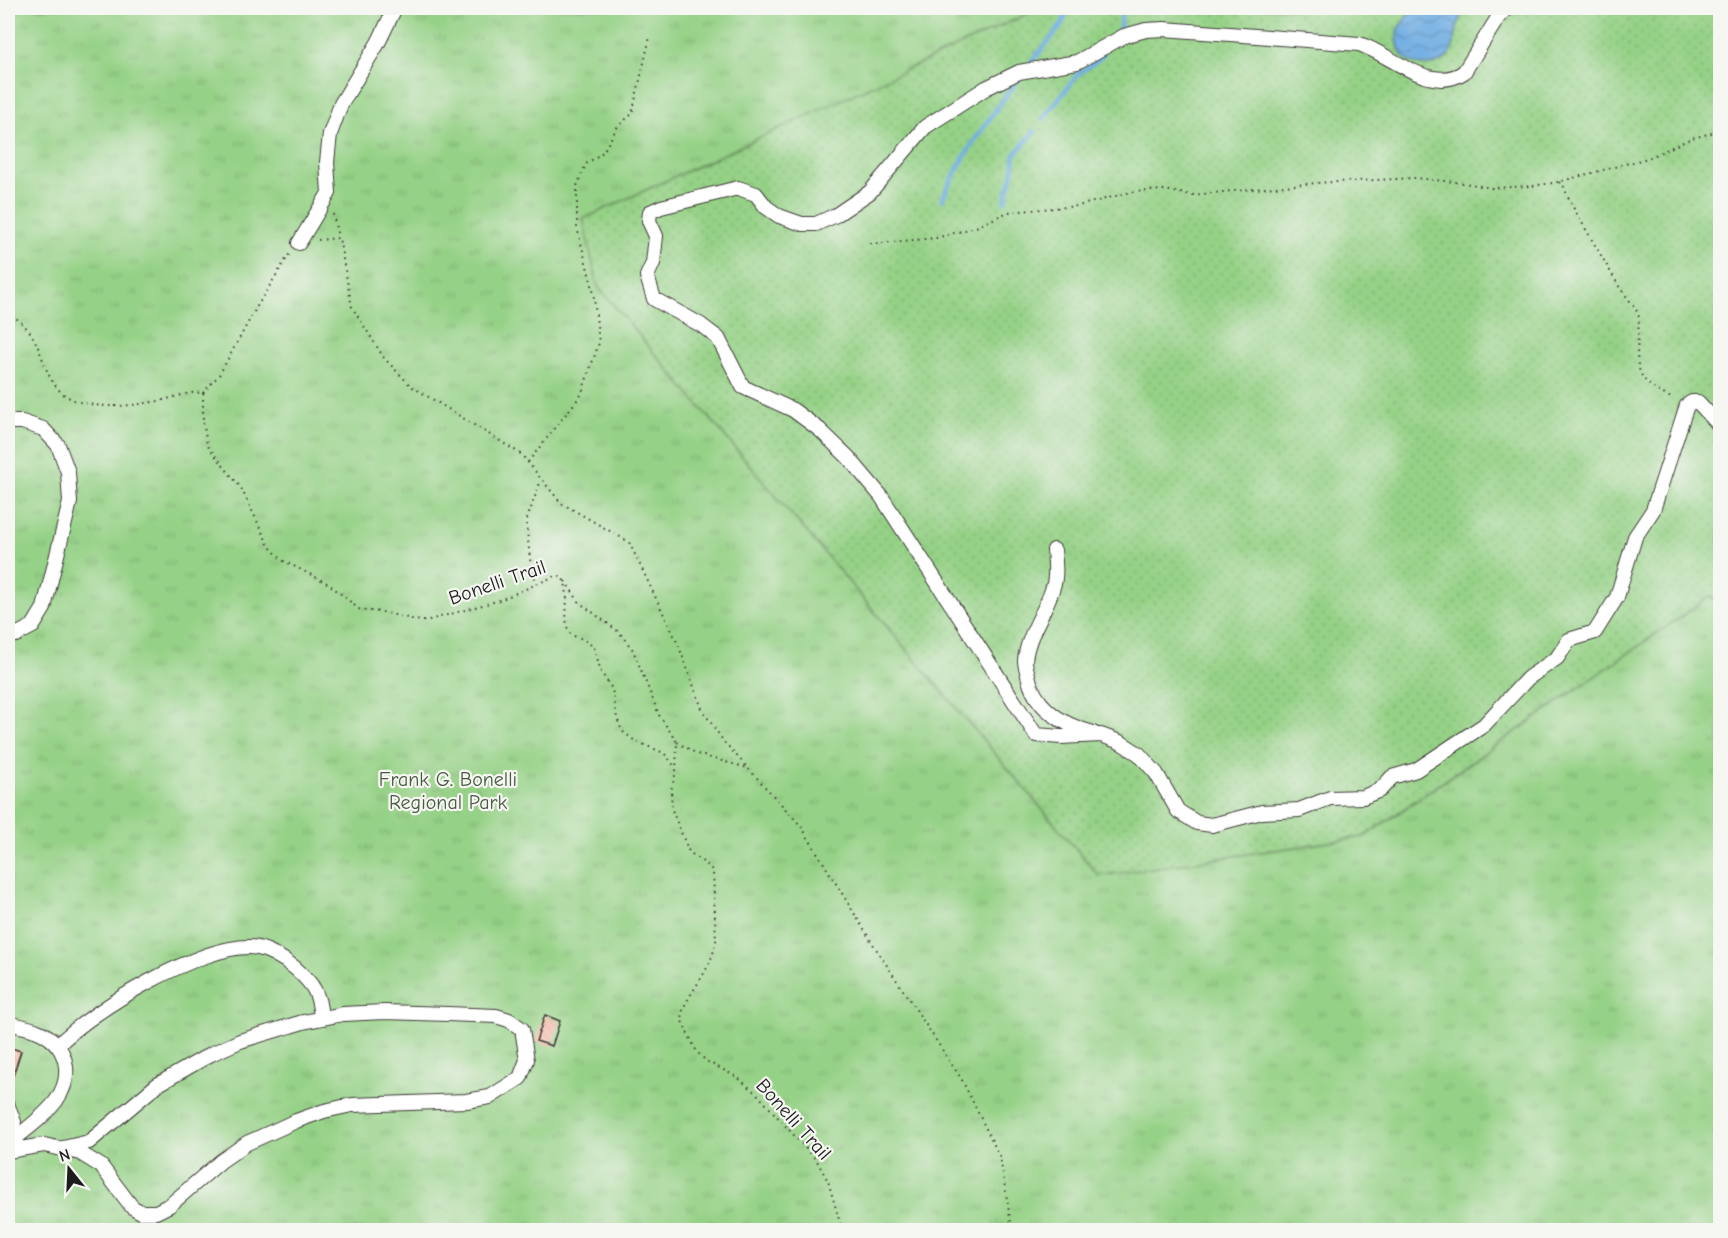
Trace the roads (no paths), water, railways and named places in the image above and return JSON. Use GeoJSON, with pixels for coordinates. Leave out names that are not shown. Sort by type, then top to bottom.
{"type":"FeatureCollection","features":[{"type":"Feature","properties":{"kind":"lane"},"geometry":{"type":"LineString","coordinates":[[298,243],[329,193],[327,162],[330,135],[341,104],[378,43],[395,8]]}},
{"type":"Feature","properties":{"kind":"lane"},"geometry":{"type":"LineString","coordinates":[[1101,735],[1060,737],[1036,735],[881,496],[848,457],[820,430],[793,410],[743,387],[718,338],[701,325],[654,299],[647,276],[653,263],[656,236],[649,221],[650,212],[738,188],[756,194],[766,207],[779,216],[802,224],[816,224],[836,215],[870,192],[925,127],[986,88],[1019,72],[1077,62],[1124,36],[1146,30],[1164,29],[1359,44],[1372,48],[1414,73],[1432,78],[1449,79],[1464,72],[1499,16],[1508,8]]}},
{"type":"Feature","properties":{"kind":"lane"},"geometry":{"type":"LineString","coordinates":[[1054,550],[1054,585],[1025,662],[1036,698],[1048,712],[1082,730],[1120,742],[1139,754],[1156,773],[1178,811],[1197,823],[1212,825],[1262,812],[1299,810],[1330,798],[1363,796],[1380,790],[1392,777],[1416,770],[1484,725],[1528,678],[1557,658],[1569,640],[1595,632],[1617,597],[1635,537],[1653,510],[1687,405],[1698,402],[1720,426]]}},
{"type":"Feature","properties":{"kind":"lane"},"geometry":{"type":"LineString","coordinates":[[8,422],[22,422],[43,429],[58,445],[68,472],[70,502],[44,608],[33,626],[16,635],[8,635]]}},
{"type":"Feature","properties":{"kind":"lane"},"geometry":{"type":"LineString","coordinates":[[58,1045],[72,1031],[93,1016],[169,971],[198,959],[252,946],[271,953],[308,979],[317,992],[321,1018]]}},
{"type":"Feature","properties":{"kind":"lane"},"geometry":{"type":"LineString","coordinates":[[8,1151],[44,1145],[80,1153],[101,1166],[132,1208],[141,1212],[156,1212],[170,1204],[221,1161],[247,1143],[296,1120],[324,1111],[352,1106],[466,1101],[490,1097],[520,1078],[527,1060],[522,1029],[509,1020],[496,1016],[384,1012],[343,1014],[265,1032],[211,1054],[158,1085],[89,1142],[63,1148]]}},
{"type":"Feature","properties":{"kind":"lane"},"geometry":{"type":"LineString","coordinates":[[8,1023],[36,1030],[58,1045],[65,1059],[66,1082],[56,1101],[35,1123],[8,1144]]}},
{"type":"Feature","properties":{"kind":"lane"},"geometry":{"type":"LineString","coordinates":[[8,1106],[14,1122],[8,1133]]}},
{"type":"Feature","properties":{"kind":"water"},"geometry":{"type":"Polygon","coordinates":[[[1419,8],[1468,8],[1458,24],[1452,50],[1448,57],[1440,62],[1429,65],[1417,64],[1403,57],[1400,50],[1397,32],[1407,16],[1419,8]]]}},
{"type":"Feature","properties":{"kind":"waterway"},"geometry":{"type":"LineString","coordinates":[[1028,66],[1061,26],[1069,8]]}},
{"type":"Feature","properties":{"kind":"waterway"},"geometry":{"type":"LineString","coordinates":[[1118,34],[1122,8]]}},
{"type":"Feature","properties":{"kind":"waterway"},"geometry":{"type":"LineString","coordinates":[[1043,119],[1078,74],[1104,53]]}},
{"type":"Feature","properties":{"kind":"waterway"},"geometry":{"type":"LineString","coordinates":[[942,200],[968,151],[1021,75]]}},
{"type":"Feature","properties":{"kind":"waterway"},"geometry":{"type":"LineString","coordinates":[[1005,201],[1015,154],[1035,131]]}},
{"type":"Feature","properties":{"kind":"park label","name":"Frank G. Bonelli Regional Park"},"geometry":{"type":"Point","coordinates":[448,790]}}]}
